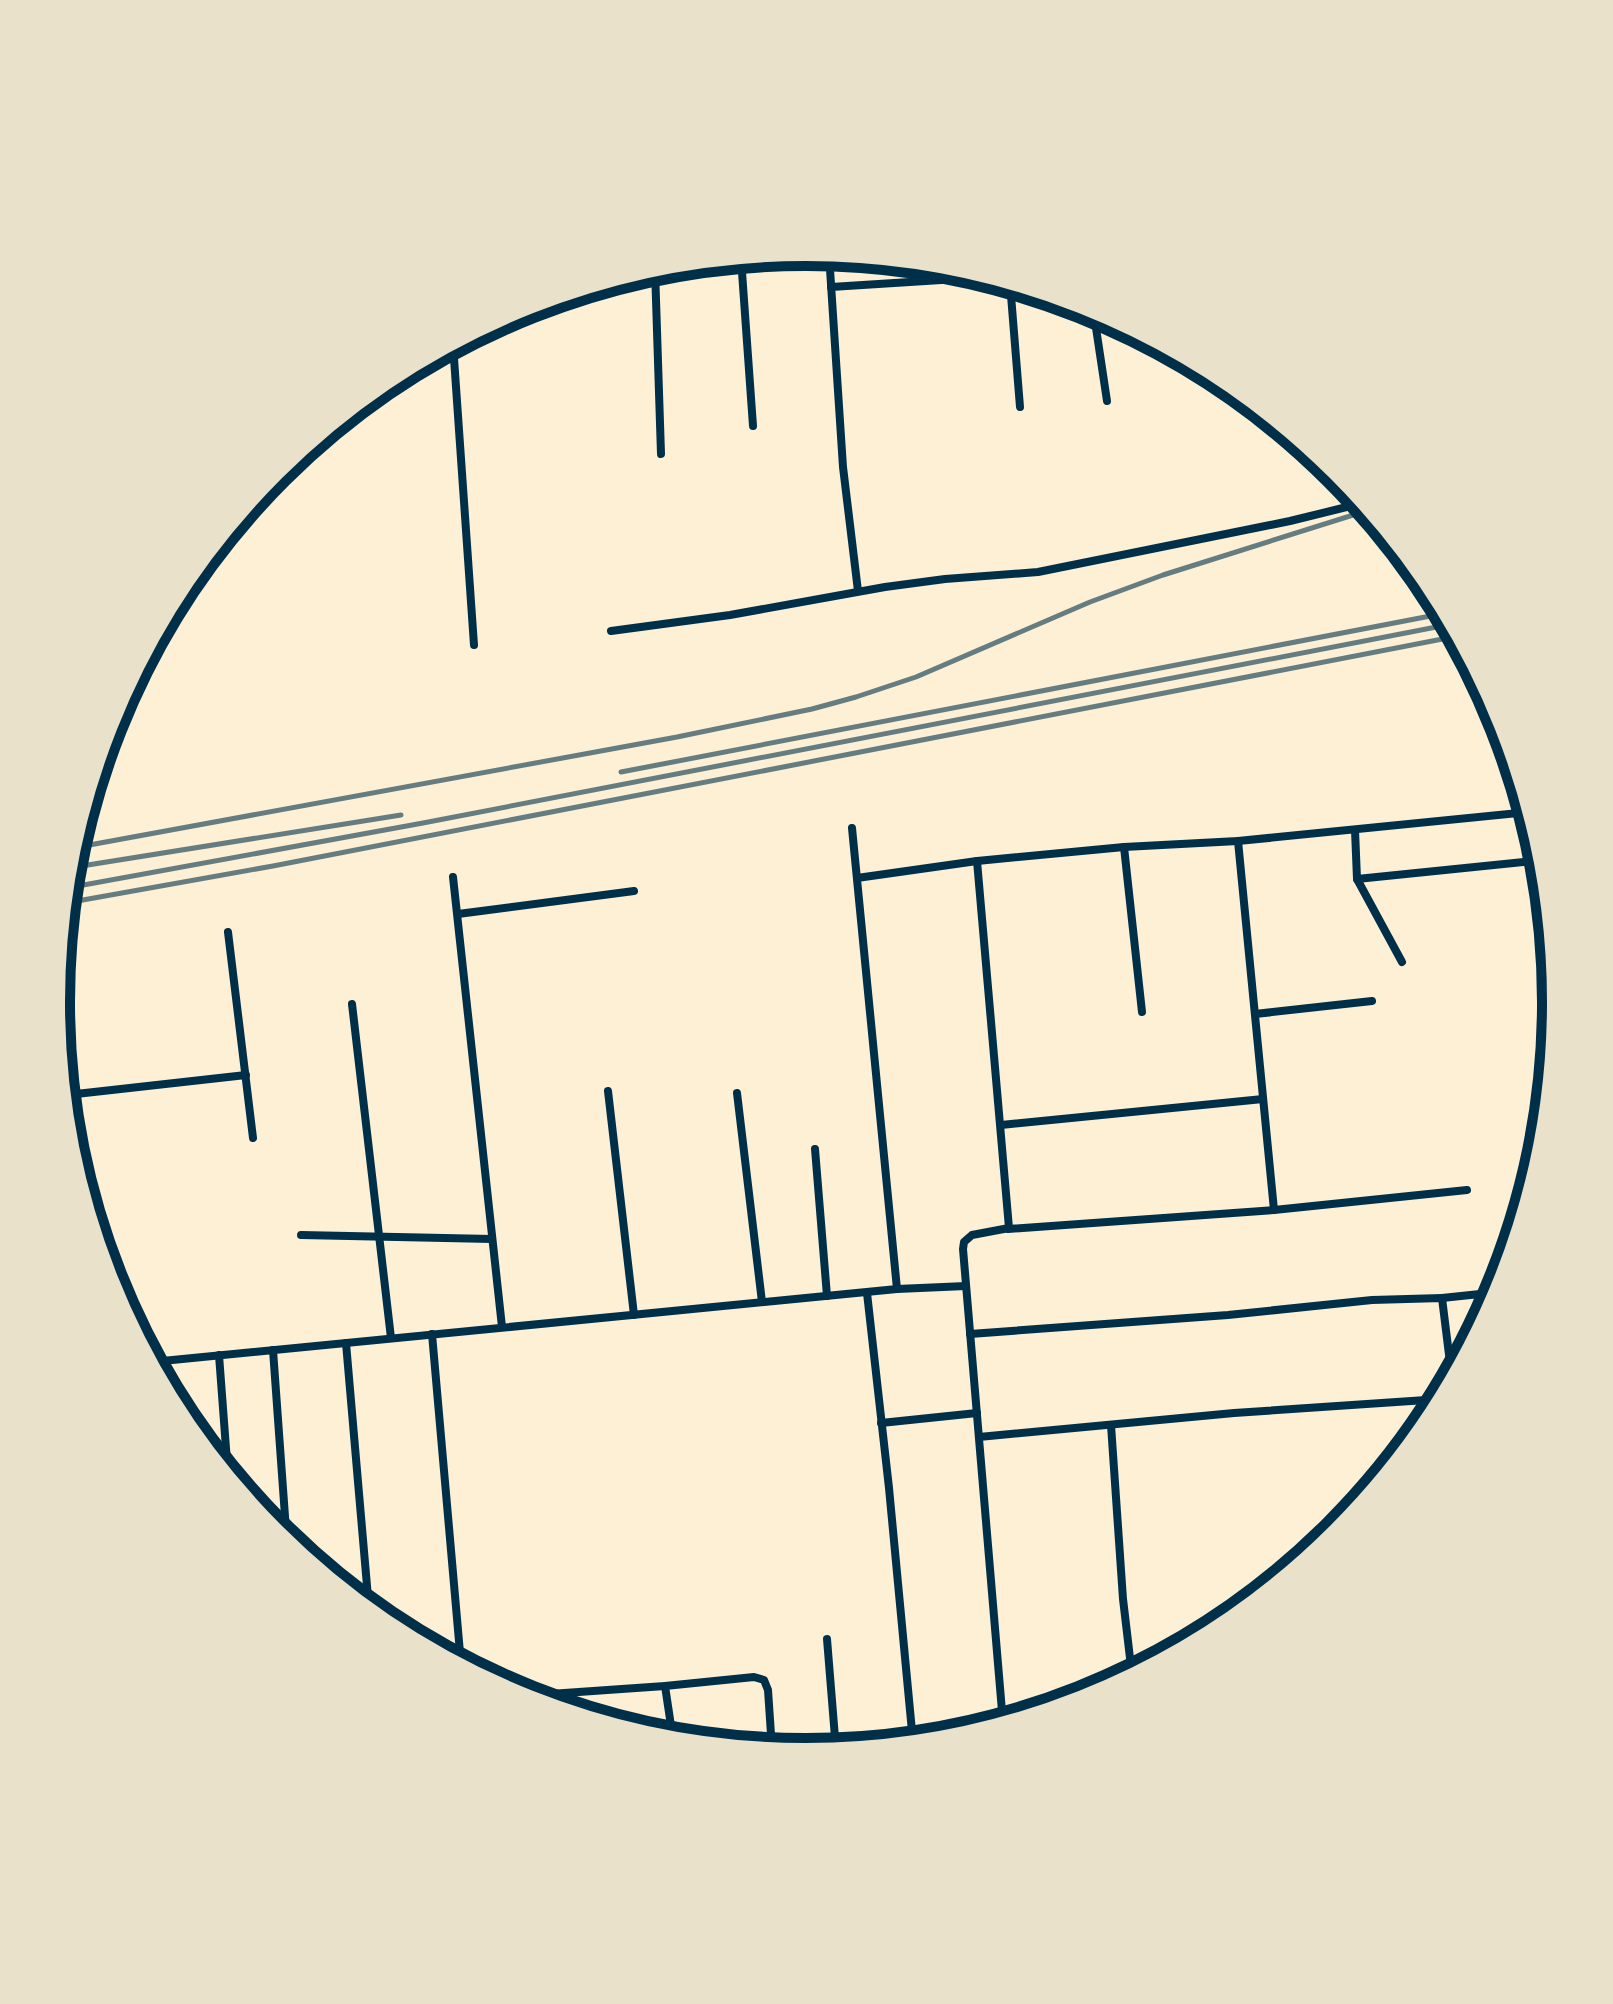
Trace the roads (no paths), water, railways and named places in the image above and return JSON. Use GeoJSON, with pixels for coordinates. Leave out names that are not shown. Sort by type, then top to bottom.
{"type":"FeatureCollection","features":[{"type":"Feature","properties":{"kind":"street"},"geometry":{"type":"LineString","coordinates":[[830,266],[843,467],[858,591]]}},
{"type":"Feature","properties":{"kind":"street"},"geometry":{"type":"LineString","coordinates":[[742,269],[753,426]]}},
{"type":"Feature","properties":{"kind":"street"},"geometry":{"type":"LineString","coordinates":[[831,287],[948,280]]}},
{"type":"Feature","properties":{"kind":"street"},"geometry":{"type":"LineString","coordinates":[[657,281],[661,454]]}},
{"type":"Feature","properties":{"kind":"street"},"geometry":{"type":"LineString","coordinates":[[1011,295],[1020,407]]}},
{"type":"Feature","properties":{"kind":"street"},"geometry":{"type":"LineString","coordinates":[[1096,325],[1107,401]]}},
{"type":"Feature","properties":{"kind":"street"},"geometry":{"type":"LineString","coordinates":[[454,356],[474,645]]}},
{"type":"Feature","properties":{"kind":"street"},"geometry":{"type":"LineString","coordinates":[[611,631],[730,615],[858,591],[945,579],[1038,572],[1351,506]]}},
{"type":"Feature","properties":{"kind":"street"},"geometry":{"type":"LineString","coordinates":[[857,878],[977,861],[1124,847],[1238,841],[1518,813]]}},
{"type":"Feature","properties":{"kind":"street"},"geometry":{"type":"LineString","coordinates":[[852,828],[897,1289]]}},
{"type":"Feature","properties":{"kind":"street"},"geometry":{"type":"LineString","coordinates":[[1355,830],[1357,879],[1402,962]]}},
{"type":"Feature","properties":{"kind":"street"},"geometry":{"type":"LineString","coordinates":[[1238,841],[1274,1210]]}},
{"type":"Feature","properties":{"kind":"street"},"geometry":{"type":"LineString","coordinates":[[1124,847],[1142,1012]]}},
{"type":"Feature","properties":{"kind":"street"},"geometry":{"type":"LineString","coordinates":[[977,861],[1008,1229]]}},
{"type":"Feature","properties":{"kind":"street"},"geometry":{"type":"LineString","coordinates":[[1357,879],[1530,861]]}},
{"type":"Feature","properties":{"kind":"street"},"geometry":{"type":"LineString","coordinates":[[453,877],[502,1327]]}},
{"type":"Feature","properties":{"kind":"street"},"geometry":{"type":"LineString","coordinates":[[458,914],[634,891]]}},
{"type":"Feature","properties":{"kind":"street"},"geometry":{"type":"LineString","coordinates":[[228,932],[253,1138]]}},
{"type":"Feature","properties":{"kind":"street"},"geometry":{"type":"LineString","coordinates":[[1255,1014],[1372,1001]]}},
{"type":"Feature","properties":{"kind":"street"},"geometry":{"type":"LineString","coordinates":[[352,1004],[391,1338]]}},
{"type":"Feature","properties":{"kind":"street"},"geometry":{"type":"LineString","coordinates":[[76,1100],[246,1075]]}},
{"type":"Feature","properties":{"kind":"street"},"geometry":{"type":"LineString","coordinates":[[608,1091],[634,1315]]}},
{"type":"Feature","properties":{"kind":"street"},"geometry":{"type":"LineString","coordinates":[[737,1093],[762,1302]]}},
{"type":"Feature","properties":{"kind":"street"},"geometry":{"type":"LineString","coordinates":[[1001,1125],[1263,1099]]}},
{"type":"Feature","properties":{"kind":"street"},"geometry":{"type":"LineString","coordinates":[[815,1149],[827,1296]]}},
{"type":"Feature","properties":{"kind":"street"},"geometry":{"type":"LineString","coordinates":[[1002,1711],[964,1242],[972,1235],[1008,1229],[1274,1210],[1467,1190]]}},
{"type":"Feature","properties":{"kind":"street"},"geometry":{"type":"LineString","coordinates":[[301,1235],[492,1239]]}},
{"type":"Feature","properties":{"kind":"street"},"geometry":{"type":"LineString","coordinates":[[164,1361],[897,1289],[966,1286]]}},
{"type":"Feature","properties":{"kind":"street"},"geometry":{"type":"LineString","coordinates":[[867,1293],[912,1730]]}},
{"type":"Feature","properties":{"kind":"street"},"geometry":{"type":"LineString","coordinates":[[970,1334],[1228,1315],[1372,1300],[1483,1294]]}},
{"type":"Feature","properties":{"kind":"street"},"geometry":{"type":"LineString","coordinates":[[1442,1298],[1450,1360]]}},
{"type":"Feature","properties":{"kind":"street"},"geometry":{"type":"LineString","coordinates":[[432,1334],[460,1652]]}},
{"type":"Feature","properties":{"kind":"street"},"geometry":{"type":"LineString","coordinates":[[346,1343],[368,1593]]}},
{"type":"Feature","properties":{"kind":"street"},"geometry":{"type":"LineString","coordinates":[[273,1350],[285,1522]]}},
{"type":"Feature","properties":{"kind":"street"},"geometry":{"type":"LineString","coordinates":[[219,1355],[227,1456]]}},
{"type":"Feature","properties":{"kind":"street"},"geometry":{"type":"LineString","coordinates":[[979,1437],[1234,1413],[1426,1400]]}},
{"type":"Feature","properties":{"kind":"street"},"geometry":{"type":"LineString","coordinates":[[881,1423],[977,1413]]}},
{"type":"Feature","properties":{"kind":"street"},"geometry":{"type":"LineString","coordinates":[[1111,1425],[1131,1664]]}},
{"type":"Feature","properties":{"kind":"street"},"geometry":{"type":"LineString","coordinates":[[827,1639],[835,1737]]}},
{"type":"Feature","properties":{"kind":"street"},"geometry":{"type":"LineString","coordinates":[[556,1694],[754,1677],[764,1680],[768,1690],[771,1737]]}},
{"type":"Feature","properties":{"kind":"street"},"geometry":{"type":"LineString","coordinates":[[665,1686],[671,1725]]}},
{"type":"Feature","properties":{"kind":"railway"},"geometry":{"type":"LineString","coordinates":[[87,845],[677,737],[812,709],[916,677],[1090,602],[1163,575],[1358,514]]}},
{"type":"Feature","properties":{"kind":"railway"},"geometry":{"type":"LineString","coordinates":[[621,772],[1433,616]]}},
{"type":"Feature","properties":{"kind":"railway"},"geometry":{"type":"LineString","coordinates":[[79,886],[423,823],[1439,626]]}},
{"type":"Feature","properties":{"kind":"railway"},"geometry":{"type":"LineString","coordinates":[[77,901],[273,866],[1446,638]]}},
{"type":"Feature","properties":{"kind":"railway"},"geometry":{"type":"LineString","coordinates":[[83,866],[401,815]]}}]}
